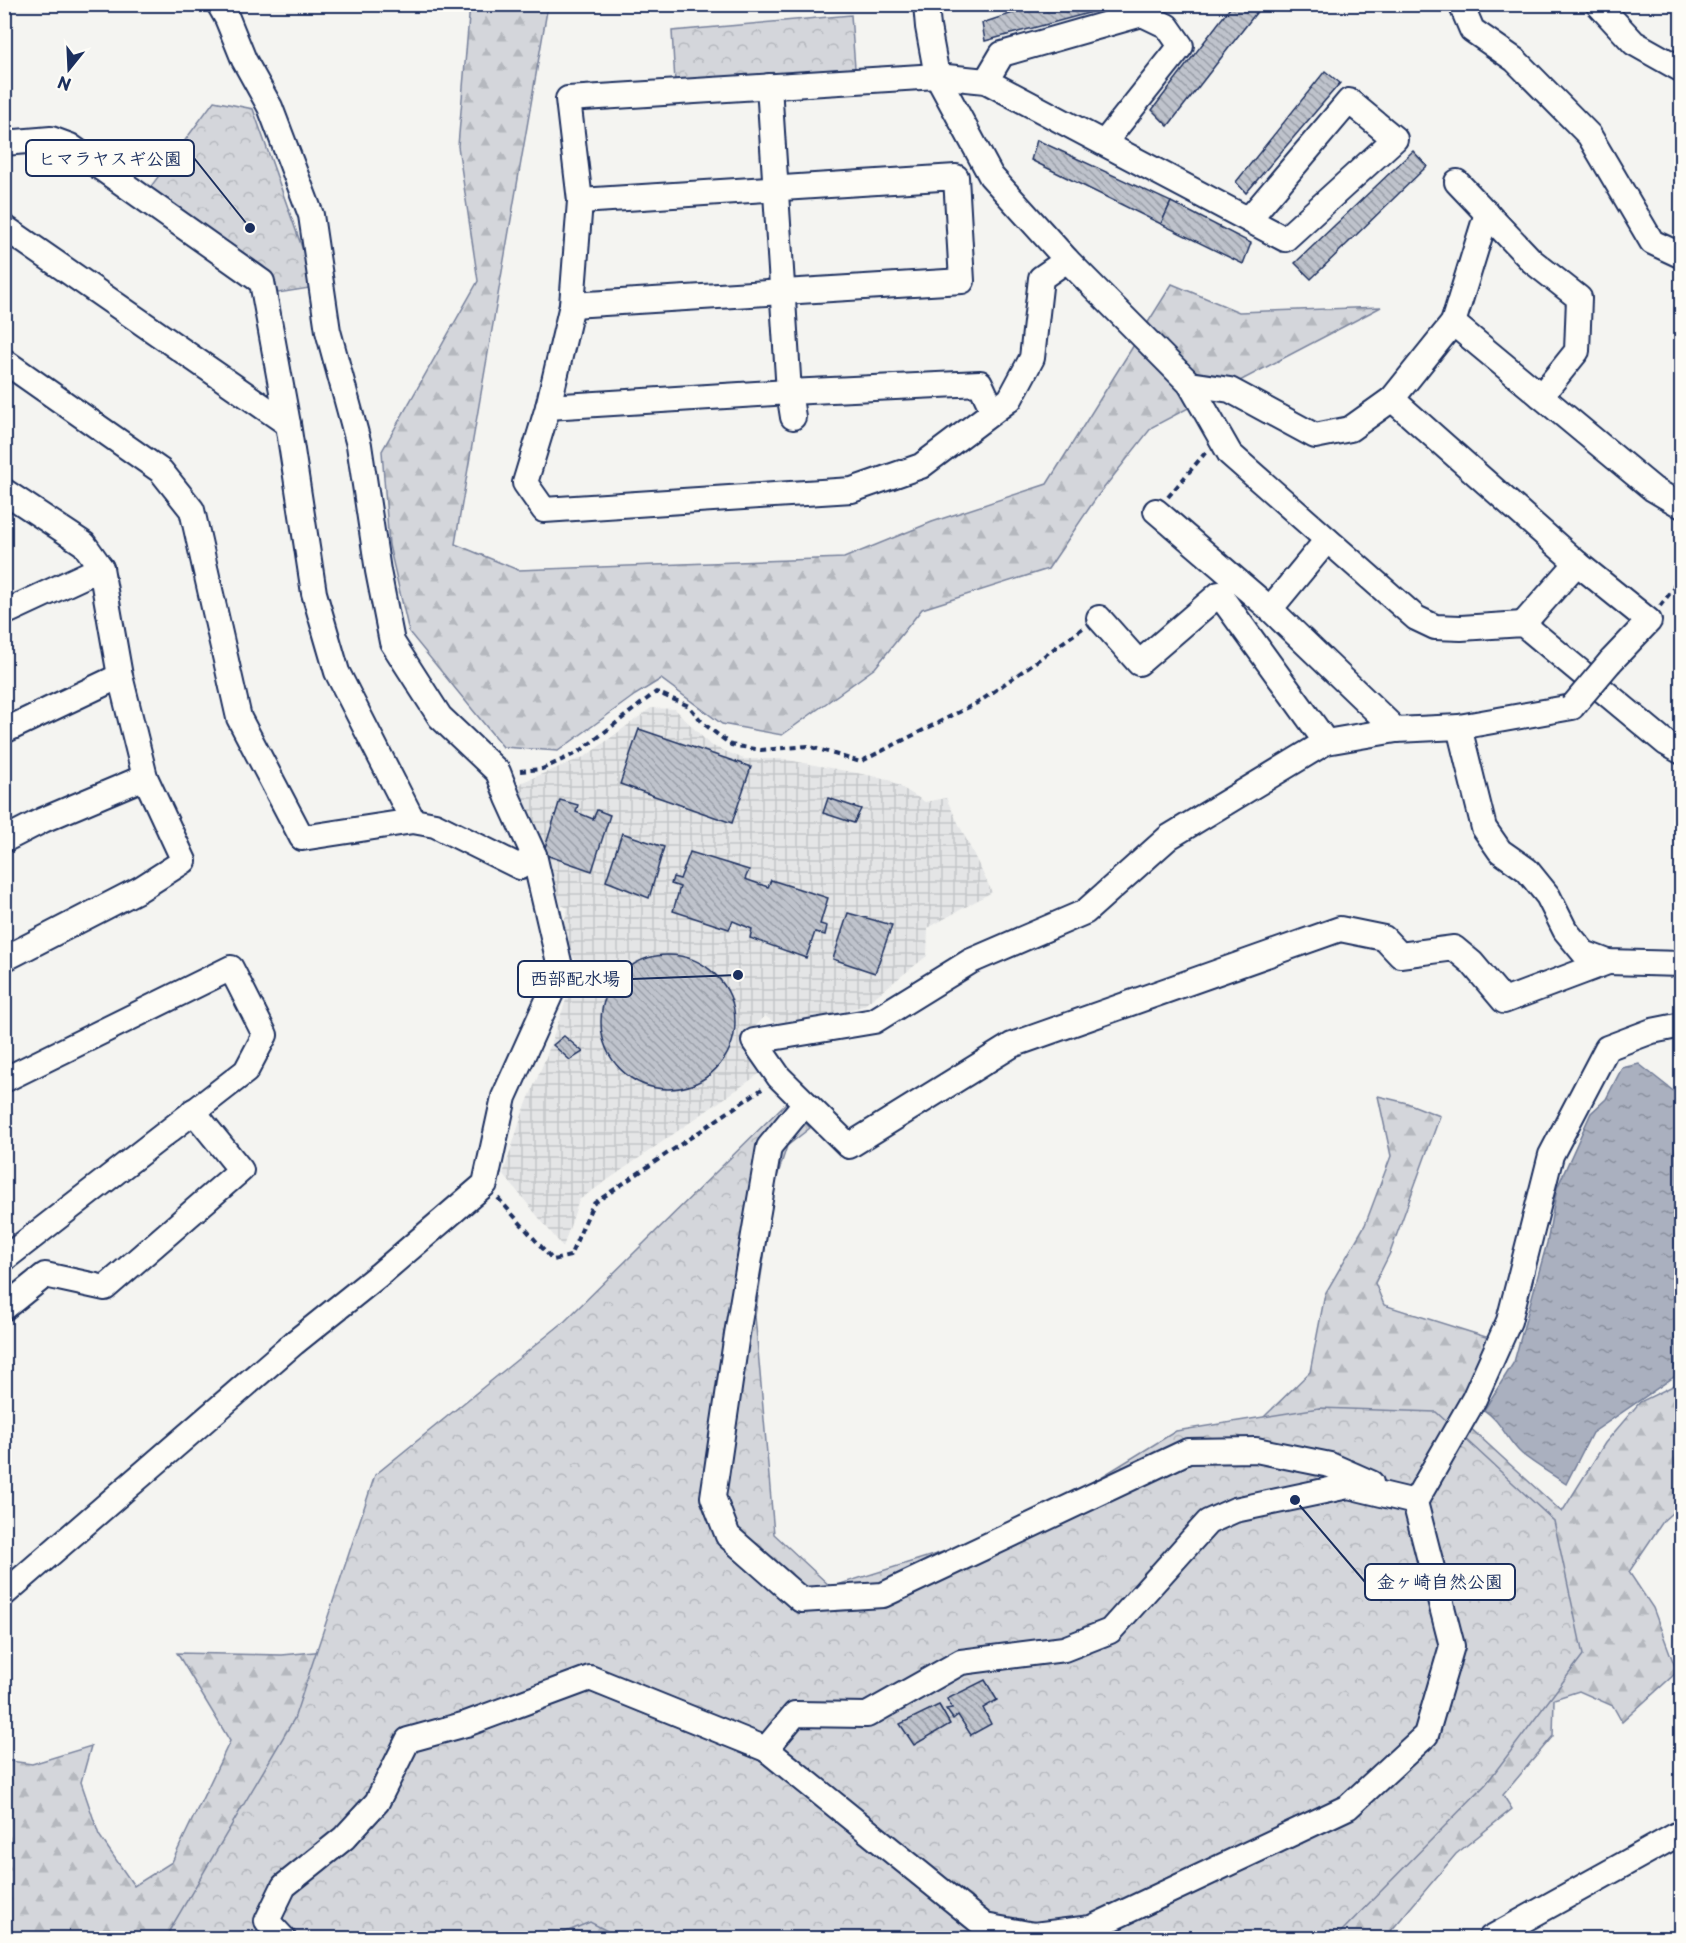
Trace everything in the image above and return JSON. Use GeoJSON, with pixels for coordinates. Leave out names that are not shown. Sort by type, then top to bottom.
{"type":"FeatureCollection","features":[{"type":"Feature","properties":{"kind":"street"},"geometry":{"type":"LineString","coordinates":[[4,1594],[294,1342],[380,1274],[485,1184],[504,1097],[561,971],[534,855],[498,772],[440,717],[392,642],[358,445],[328,331],[311,215],[270,107],[244,60],[219,4]]}},
{"type":"Feature","properties":{"kind":"street"},"geometry":{"type":"LineString","coordinates":[[927,4],[928,27],[937,76],[991,176],[1067,260],[1190,384],[1230,454],[1416,618],[1435,627],[1461,628],[1523,624],[1666,743],[1682,752]]}},
{"type":"Feature","properties":{"kind":"street"},"geometry":{"type":"LineString","coordinates":[[1461,4],[1472,30],[1515,60],[1589,135],[1652,242],[1682,256]]}},
{"type":"Feature","properties":{"kind":"street"},"geometry":{"type":"LineString","coordinates":[[1598,4],[1634,43],[1682,70]]}},
{"type":"Feature","properties":{"kind":"street"},"geometry":{"type":"LineString","coordinates":[[986,81],[1002,54],[1115,13],[1142,14],[1167,26],[1181,46],[1104,143]]}},
{"type":"Feature","properties":{"kind":"street"},"geometry":{"type":"LineString","coordinates":[[1067,260],[1041,278],[1032,358],[1010,399],[921,465],[852,490],[544,510],[525,483],[548,407],[572,305],[580,201],[568,99],[937,76],[986,81],[1285,238],[1395,139],[1349,101],[1249,219]]}},
{"type":"Feature","properties":{"kind":"street"},"geometry":{"type":"LineString","coordinates":[[769,86],[789,392],[793,417]]}},
{"type":"Feature","properties":{"kind":"street"},"geometry":{"type":"LineString","coordinates":[[4,143],[51,139],[70,146],[262,282],[288,424],[314,593],[337,672],[413,821]]}},
{"type":"Feature","properties":{"kind":"street"},"geometry":{"type":"LineString","coordinates":[[572,305],[962,281],[956,177],[580,201]]}},
{"type":"Feature","properties":{"kind":"street"},"geometry":{"type":"LineString","coordinates":[[1457,182],[1532,261],[1579,298],[1577,351],[1541,396]]}},
{"type":"Feature","properties":{"kind":"street"},"geometry":{"type":"LineString","coordinates":[[1190,384],[1230,390],[1316,435],[1350,429],[1392,399],[1453,323],[1487,213]]}},
{"type":"Feature","properties":{"kind":"street"},"geometry":{"type":"LineString","coordinates":[[4,227],[288,424]]}},
{"type":"Feature","properties":{"kind":"street"},"geometry":{"type":"LineString","coordinates":[[1453,323],[1681,514]]}},
{"type":"Feature","properties":{"kind":"street"},"geometry":{"type":"LineString","coordinates":[[4,361],[161,471],[192,510],[239,718],[302,838],[387,827],[413,821],[435,825],[520,867],[534,855]]}},
{"type":"Feature","properties":{"kind":"street"},"geometry":{"type":"LineString","coordinates":[[548,407],[980,383],[993,411]]}},
{"type":"Feature","properties":{"kind":"street"},"geometry":{"type":"LineString","coordinates":[[1392,399],[1578,563],[1649,621],[1572,707],[1459,727],[1396,730],[1326,742],[1169,837],[1084,912],[971,961],[874,1022],[754,1041],[779,1077],[849,1146],[1012,1045],[1340,929],[1384,938],[1400,955],[1454,948],[1472,963],[1504,1001],[1608,962]]}},
{"type":"Feature","properties":{"kind":"street"},"geometry":{"type":"LineString","coordinates":[[4,492],[84,544],[101,568],[120,676],[145,777],[184,861],[140,889],[4,959]]}},
{"type":"Feature","properties":{"kind":"street"},"geometry":{"type":"LineString","coordinates":[[1156,511],[1270,609],[1396,730]]}},
{"type":"Feature","properties":{"kind":"street"},"geometry":{"type":"LineString","coordinates":[[1270,609],[1327,540]]}},
{"type":"Feature","properties":{"kind":"street"},"geometry":{"type":"LineString","coordinates":[[1523,624],[1578,563]]}},
{"type":"Feature","properties":{"kind":"street"},"geometry":{"type":"LineString","coordinates":[[4,613],[101,568]]}},
{"type":"Feature","properties":{"kind":"street"},"geometry":{"type":"LineString","coordinates":[[1099,618],[1139,663],[1219,594],[1326,742]]}},
{"type":"Feature","properties":{"kind":"street"},"geometry":{"type":"LineString","coordinates":[[4,731],[120,676]]}},
{"type":"Feature","properties":{"kind":"street"},"geometry":{"type":"LineString","coordinates":[[1459,727],[1484,828],[1500,851],[1527,870],[1548,896],[1565,930],[1584,953],[1608,962],[1682,964]]}},
{"type":"Feature","properties":{"kind":"street"},"geometry":{"type":"LineString","coordinates":[[4,840],[43,820],[145,777]]}},
{"type":"Feature","properties":{"kind":"street"},"geometry":{"type":"LineString","coordinates":[[4,1080],[231,968],[265,1035],[246,1071],[4,1259]]}},
{"type":"Feature","properties":{"kind":"street"},"geometry":{"type":"LineString","coordinates":[[283,1938],[267,1921],[285,1886],[344,1838],[377,1802],[408,1740],[466,1725],[590,1678],[766,1749],[985,1926],[1034,1935],[1091,1928],[1348,1807],[1426,1735],[1452,1646],[1414,1502],[1474,1399],[1509,1321],[1551,1155],[1606,1048],[1652,1031],[1682,1025]]}},
{"type":"Feature","properties":{"kind":"street"},"geometry":{"type":"LineString","coordinates":[[805,1103],[769,1147],[737,1334],[713,1497],[728,1536],[801,1600],[883,1595],[1188,1451],[1256,1450],[1330,1465],[1414,1502]]}},
{"type":"Feature","properties":{"kind":"street"},"geometry":{"type":"LineString","coordinates":[[4,1308],[45,1275],[105,1288],[241,1170],[194,1111]]}},
{"type":"Feature","properties":{"kind":"street"},"geometry":{"type":"LineString","coordinates":[[766,1749],[795,1714],[867,1715],[961,1662],[1064,1649],[1110,1631],[1208,1522],[1235,1510],[1348,1486],[1414,1502]]}},
{"type":"Feature","properties":{"kind":"street"},"geometry":{"type":"LineString","coordinates":[[1491,1938],[1682,1832]]}},
{"type":"Feature","properties":{"kind":"path"},"geometry":{"type":"LineString","coordinates":[[1156,511],[1219,436]]}},
{"type":"Feature","properties":{"kind":"path"},"geometry":{"type":"LineString","coordinates":[[1649,621],[1674,588],[1681,514]]}},
{"type":"Feature","properties":{"kind":"path"},"geometry":{"type":"LineString","coordinates":[[498,772],[542,769],[579,752],[656,692],[689,706],[703,723],[731,745],[761,750],[808,746],[860,762],[979,702],[1099,618]]}},
{"type":"Feature","properties":{"kind":"path"},"geometry":{"type":"LineString","coordinates":[[485,1184],[554,1260],[570,1256],[594,1204],[779,1077]]}},
{"type":"Feature","properties":{"kind":"shaded area"},"geometry":{"type":"Polygon","coordinates":[[[651,708],[675,709],[710,745],[744,759],[783,759],[888,779],[925,802],[946,798],[992,892],[928,928],[927,956],[863,1006],[783,1028],[765,1016],[741,1042],[762,1072],[579,1200],[563,1247],[503,1174],[523,1112],[546,1057],[578,966],[561,932],[568,908],[561,905],[548,858],[514,794],[520,783],[586,756],[651,708]]]}},
{"type":"Feature","properties":{"kind":"green space"},"geometry":{"type":"Polygon","coordinates":[[[470,5],[548,5],[455,544],[518,570],[844,558],[932,522],[1047,484],[1172,284],[1239,312],[1381,307],[1152,427],[1096,498],[1048,569],[922,609],[875,668],[782,735],[722,724],[661,679],[558,751],[503,747],[409,632],[389,545],[382,451],[478,281],[458,146],[470,5]]]}},
{"type":"Feature","properties":{"kind":"green space"},"geometry":{"type":"Polygon","coordinates":[[[851,15],[855,68],[675,82],[672,31],[851,15]]]}},
{"type":"Feature","properties":{"kind":"green space"},"geometry":{"type":"Polygon","coordinates":[[[214,101],[253,109],[316,287],[278,293],[271,276],[263,266],[149,189],[214,101]]]}},
{"type":"Feature","properties":{"kind":"green space"},"geometry":{"type":"Polygon","coordinates":[[[1378,1096],[1407,1103],[1440,1116],[1390,1253],[1375,1283],[1384,1305],[1489,1338],[1474,1373],[1453,1412],[1562,1512],[1605,1443],[1640,1402],[1681,1382],[1681,1505],[1664,1520],[1629,1572],[1653,1608],[1677,1672],[1622,1722],[1613,1706],[1579,1691],[1554,1699],[1553,1736],[1503,1795],[1512,1809],[1456,1854],[1385,1938],[602,1938],[553,1925],[538,1938],[5,1938],[4,1760],[32,1764],[91,1746],[81,1782],[99,1835],[134,1886],[172,1862],[230,1741],[177,1653],[282,1655],[444,1640],[725,1631],[1227,1453],[1310,1372],[1325,1294],[1365,1225],[1391,1156],[1378,1096]]]}},
{"type":"Feature","properties":{"kind":"green space"},"geometry":{"type":"Polygon","coordinates":[[[787,1102],[810,1128],[787,1146],[775,1183],[755,1316],[774,1534],[831,1587],[984,1539],[1098,1479],[1176,1431],[1319,1408],[1436,1412],[1554,1521],[1583,1655],[1486,1784],[1335,1938],[621,1938],[590,1922],[551,1938],[165,1938],[294,1719],[375,1475],[565,1321],[787,1102]]]}},
{"type":"Feature","properties":{"kind":"water"},"geometry":{"type":"Polygon","coordinates":[[[1639,1064],[1681,1097],[1681,1372],[1592,1433],[1566,1484],[1522,1454],[1484,1410],[1514,1362],[1547,1243],[1557,1188],[1591,1113],[1606,1099],[1622,1068],[1639,1064]]]}},
{"type":"Feature","properties":{"kind":"building"},"geometry":{"type":"Polygon","coordinates":[[[1041,4],[1094,4],[1096,11],[985,41],[982,23],[1041,4]]]}},
{"type":"Feature","properties":{"kind":"building"},"geometry":{"type":"Polygon","coordinates":[[[1233,4],[1263,4],[1168,126],[1152,110],[1233,4]]]}},
{"type":"Feature","properties":{"kind":"building"},"geometry":{"type":"Polygon","coordinates":[[[1325,71],[1340,83],[1246,193],[1236,182],[1325,71]]]}},
{"type":"Feature","properties":{"kind":"building"},"geometry":{"type":"Polygon","coordinates":[[[1037,140],[1171,202],[1161,224],[1031,160],[1037,140]]]}},
{"type":"Feature","properties":{"kind":"building"},"geometry":{"type":"Polygon","coordinates":[[[1413,151],[1427,166],[1311,279],[1295,263],[1413,151]]]}},
{"type":"Feature","properties":{"kind":"building"},"geometry":{"type":"Polygon","coordinates":[[[1171,202],[1251,243],[1243,264],[1161,224],[1171,202]]]}},
{"type":"Feature","properties":{"kind":"building"},"geometry":{"type":"Polygon","coordinates":[[[639,729],[751,767],[732,823],[620,784],[639,729]]]}},
{"type":"Feature","properties":{"kind":"building"},"geometry":{"type":"Polygon","coordinates":[[[828,798],[861,809],[854,823],[823,813],[828,798]]]}},
{"type":"Feature","properties":{"kind":"building"},"geometry":{"type":"Polygon","coordinates":[[[560,800],[578,805],[576,812],[593,819],[597,810],[610,815],[592,871],[543,854],[560,800]]]}},
{"type":"Feature","properties":{"kind":"building"},"geometry":{"type":"Polygon","coordinates":[[[622,833],[664,847],[649,898],[606,881],[622,833]]]}},
{"type":"Feature","properties":{"kind":"building"},"geometry":{"type":"Polygon","coordinates":[[[690,852],[749,870],[745,879],[768,887],[771,880],[828,898],[820,924],[827,926],[825,935],[815,932],[806,958],[750,938],[752,929],[733,921],[729,929],[673,911],[680,887],[671,884],[673,877],[680,879],[690,852]]]}},
{"type":"Feature","properties":{"kind":"building"},"geometry":{"type":"Polygon","coordinates":[[[848,913],[892,925],[875,973],[833,959],[848,913]]]}},
{"type":"Feature","properties":{"kind":"building"},"geometry":{"type":"Polygon","coordinates":[[[668,955],[694,960],[716,974],[730,996],[735,1022],[730,1048],[716,1070],[694,1084],[668,1089],[642,1084],[620,1070],[606,1048],[601,1022],[606,996],[620,974],[642,960],[668,955]]]}},
{"type":"Feature","properties":{"kind":"building"},"geometry":{"type":"Polygon","coordinates":[[[564,1036],[583,1052],[570,1060],[553,1045],[564,1036]]]}},
{"type":"Feature","properties":{"kind":"building"},"geometry":{"type":"Polygon","coordinates":[[[985,1680],[997,1700],[983,1708],[991,1724],[971,1735],[958,1715],[953,1719],[946,1709],[952,1708],[947,1699],[985,1680]]]}},
{"type":"Feature","properties":{"kind":"building"},"geometry":{"type":"Polygon","coordinates":[[[939,1705],[950,1724],[914,1745],[900,1724],[939,1705]]]}},
{"type":"Feature","properties":{"kind":"place","name":"ヒマラヤスギ公園"},"geometry":{"type":"Point","coordinates":[250,228]}},
{"type":"Feature","properties":{"kind":"place","name":"西部配水場"},"geometry":{"type":"Point","coordinates":[738,975]}},
{"type":"Feature","properties":{"kind":"place","name":"金ヶ崎自然公園"},"geometry":{"type":"Point","coordinates":[1295,1500]}}]}
